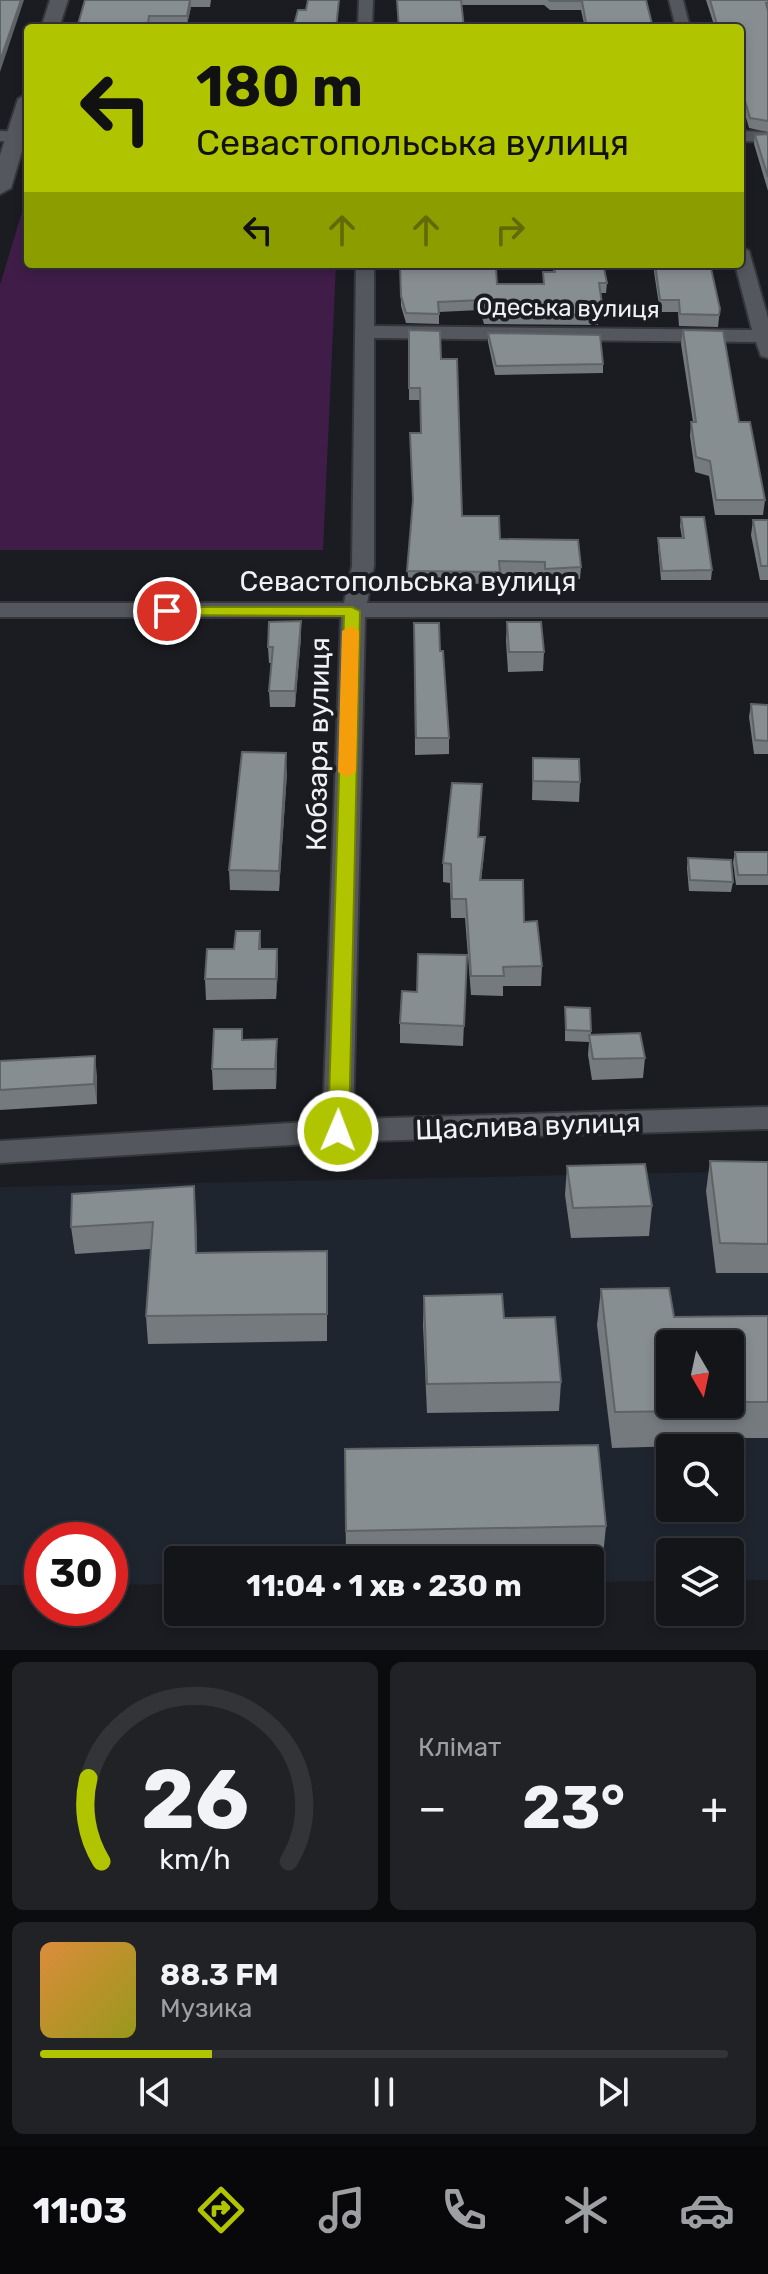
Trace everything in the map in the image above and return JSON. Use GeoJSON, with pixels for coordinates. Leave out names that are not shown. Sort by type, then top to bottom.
{"type":"FeatureCollection","features":[{"type":"Feature","properties":{"kind":"street"},"geometry":{"type":"LineString","coordinates":[[51,24],[59,0]]}},
{"type":"Feature","properties":{"kind":"street"},"geometry":{"type":"LineString","coordinates":[[365,24],[366,0]]}},
{"type":"Feature","properties":{"kind":"street"},"geometry":{"type":"LineString","coordinates":[[676,0],[682,24]]}},
{"type":"Feature","properties":{"kind":"street"},"geometry":{"type":"LineString","coordinates":[[0,188],[24,111]]}},
{"type":"Feature","properties":{"kind":"street"},"geometry":{"type":"LineString","coordinates":[[744,136],[768,137]]}},
{"type":"Feature","properties":{"kind":"street"},"geometry":{"type":"LineString","coordinates":[[744,264],[767,341]]}},
{"type":"Feature","properties":{"kind":"street","name":"Кобзаря вулиця"},"geometry":{"type":"LineString","coordinates":[[338,1131],[352,611],[363,566],[365,268]]}},
{"type":"Feature","properties":{"kind":"street","name":"Одеська вулиця"},"geometry":{"type":"LineString","coordinates":[[367,332],[767,341]]}},
{"type":"Feature","properties":{"kind":"street","name":"Севастопольська вулиця"},"geometry":{"type":"LineString","coordinates":[[0,610],[768,610]]}},
{"type":"Feature","properties":{"kind":"street","name":"Щаслива вулиця"},"geometry":{"type":"LineString","coordinates":[[0,1152],[338,1131],[768,1118]]}},
{"type":"Feature","properties":{"kind":"shaded area"},"geometry":{"type":"Polygon","coordinates":[[[24,205],[24,268],[336,268],[323,550],[0,550],[0,285],[24,205]]]}},
{"type":"Feature","properties":{"kind":"shaded area"},"geometry":{"type":"Polygon","coordinates":[[[768,1171],[768,1580],[744,1581],[744,1538],[656,1538],[656,1581],[604,1582],[604,1546],[164,1546],[164,1584],[128,1585],[128,1522],[24,1522],[24,1585],[0,1585],[0,1187],[768,1171]]]}},
{"type":"Feature","properties":{"kind":"building"},"geometry":{"type":"Polygon","coordinates":[[[0,0],[21,0],[0,61],[0,0]]]}},
{"type":"Feature","properties":{"kind":"building"},"geometry":{"type":"Polygon","coordinates":[[[85,0],[190,0],[187,16],[149,16],[148,23],[136,24],[78,24],[85,0]]]}},
{"type":"Feature","properties":{"kind":"building"},"geometry":{"type":"Polygon","coordinates":[[[308,0],[339,0],[336,24],[294,24],[298,10],[306,10],[308,0]]]}},
{"type":"Feature","properties":{"kind":"building"},"geometry":{"type":"Polygon","coordinates":[[[397,0],[461,0],[464,24],[399,24],[397,0]]]}},
{"type":"Feature","properties":{"kind":"building"},"geometry":{"type":"Polygon","coordinates":[[[646,0],[652,24],[586,24],[582,1],[550,1],[646,0]]]}},
{"type":"Feature","properties":{"kind":"building"},"geometry":{"type":"Polygon","coordinates":[[[710,0],[768,0],[768,121],[750,118],[744,98],[744,24],[717,24],[710,0]]]}},
{"type":"Feature","properties":{"kind":"building"},"geometry":{"type":"Polygon","coordinates":[[[768,134],[768,177],[755,135],[768,134]]]}},
{"type":"Feature","properties":{"kind":"building"},"geometry":{"type":"Polygon","coordinates":[[[400,268],[496,269],[497,284],[544,284],[543,272],[555,272],[554,268],[604,268],[607,283],[599,283],[602,304],[598,304],[599,315],[484,314],[481,300],[438,302],[439,314],[406,313],[401,296],[400,268]]]}},
{"type":"Feature","properties":{"kind":"building"},"geometry":{"type":"Polygon","coordinates":[[[656,268],[711,268],[719,315],[680,314],[679,300],[660,300],[656,268]]]}},
{"type":"Feature","properties":{"kind":"building"},"geometry":{"type":"Polygon","coordinates":[[[409,330],[440,331],[441,359],[457,359],[462,516],[499,516],[500,539],[578,540],[581,567],[545,569],[545,562],[499,561],[500,572],[407,571],[413,500],[410,433],[421,433],[420,388],[409,388],[409,330]]]}},
{"type":"Feature","properties":{"kind":"building"},"geometry":{"type":"Polygon","coordinates":[[[683,330],[723,331],[739,422],[750,422],[765,500],[716,500],[710,461],[696,457],[691,422],[696,422],[683,330]]]}},
{"type":"Feature","properties":{"kind":"building"},"geometry":{"type":"Polygon","coordinates":[[[488,333],[600,335],[603,364],[496,366],[488,333]]]}},
{"type":"Feature","properties":{"kind":"building"},"geometry":{"type":"Polygon","coordinates":[[[681,517],[704,517],[712,570],[662,571],[658,538],[684,538],[681,517]]]}},
{"type":"Feature","properties":{"kind":"building"},"geometry":{"type":"Polygon","coordinates":[[[753,520],[768,520],[768,566],[761,566],[753,520]]]}},
{"type":"Feature","properties":{"kind":"building"},"geometry":{"type":"Polygon","coordinates":[[[301,621],[295,691],[269,691],[273,647],[268,647],[269,622],[301,621]]]}},
{"type":"Feature","properties":{"kind":"building"},"geometry":{"type":"Polygon","coordinates":[[[507,622],[541,622],[544,652],[509,652],[507,622]]]}},
{"type":"Feature","properties":{"kind":"building"},"geometry":{"type":"Polygon","coordinates":[[[414,623],[439,623],[449,738],[416,738],[414,623]]]}},
{"type":"Feature","properties":{"kind":"building"},"geometry":{"type":"Polygon","coordinates":[[[751,704],[768,705],[768,741],[755,740],[751,704]]]}},
{"type":"Feature","properties":{"kind":"building"},"geometry":{"type":"Polygon","coordinates":[[[242,752],[286,753],[279,871],[229,870],[242,752]]]}},
{"type":"Feature","properties":{"kind":"building"},"geometry":{"type":"Polygon","coordinates":[[[533,758],[579,759],[580,782],[533,781],[533,758]]]}},
{"type":"Feature","properties":{"kind":"building"},"geometry":{"type":"Polygon","coordinates":[[[452,783],[482,784],[478,837],[485,837],[480,880],[523,880],[524,922],[537,921],[542,966],[503,967],[504,976],[471,976],[466,899],[452,899],[451,864],[443,863],[452,783]]]}},
{"type":"Feature","properties":{"kind":"building"},"geometry":{"type":"Polygon","coordinates":[[[735,852],[768,852],[768,875],[738,875],[735,852]]]}},
{"type":"Feature","properties":{"kind":"building"},"geometry":{"type":"Polygon","coordinates":[[[688,858],[731,860],[733,882],[690,880],[688,858]]]}},
{"type":"Feature","properties":{"kind":"building"},"geometry":{"type":"Polygon","coordinates":[[[236,931],[260,931],[259,949],[277,949],[276,979],[205,979],[207,949],[234,949],[236,931]]]}},
{"type":"Feature","properties":{"kind":"building"},"geometry":{"type":"Polygon","coordinates":[[[418,954],[467,955],[464,1026],[400,1023],[402,991],[417,992],[418,954]]]}},
{"type":"Feature","properties":{"kind":"building"},"geometry":{"type":"Polygon","coordinates":[[[565,1007],[590,1008],[591,1031],[566,1030],[565,1007]]]}},
{"type":"Feature","properties":{"kind":"building"},"geometry":{"type":"Polygon","coordinates":[[[214,1029],[242,1029],[242,1040],[277,1039],[275,1069],[212,1069],[214,1029]]]}},
{"type":"Feature","properties":{"kind":"building"},"geometry":{"type":"Polygon","coordinates":[[[640,1033],[645,1058],[593,1059],[589,1035],[640,1033]]]}},
{"type":"Feature","properties":{"kind":"building"},"geometry":{"type":"Polygon","coordinates":[[[95,1056],[94,1084],[0,1090],[0,1061],[95,1056]]]}},
{"type":"Feature","properties":{"kind":"building"},"geometry":{"type":"Polygon","coordinates":[[[710,1161],[768,1162],[768,1244],[720,1243],[710,1161]]]}},
{"type":"Feature","properties":{"kind":"building"},"geometry":{"type":"Polygon","coordinates":[[[645,1164],[652,1206],[573,1208],[567,1166],[645,1164]]]}},
{"type":"Feature","properties":{"kind":"building"},"geometry":{"type":"Polygon","coordinates":[[[194,1186],[196,1253],[327,1251],[327,1314],[146,1316],[153,1222],[71,1227],[72,1194],[194,1186]]]}},
{"type":"Feature","properties":{"kind":"building"},"geometry":{"type":"Polygon","coordinates":[[[669,1288],[674,1317],[768,1316],[768,1402],[744,1402],[744,1330],[656,1330],[656,1411],[615,1412],[601,1289],[669,1288]]]}},
{"type":"Feature","properties":{"kind":"building"},"geometry":{"type":"Polygon","coordinates":[[[502,1294],[504,1318],[555,1317],[561,1382],[427,1384],[424,1296],[502,1294]]]}},
{"type":"Feature","properties":{"kind":"building"},"geometry":{"type":"Polygon","coordinates":[[[598,1445],[606,1526],[346,1531],[345,1449],[598,1445]]]}},
{"type":"Feature","properties":{"kind":"slow traffic"},"geometry":{"type":"LineString","coordinates":[[347,772],[351,631]]}},
{"type":"Feature","properties":{"kind":"route"},"geometry":{"type":"LineString","coordinates":[[167,611],[352,611],[338,1131]]}}]}
